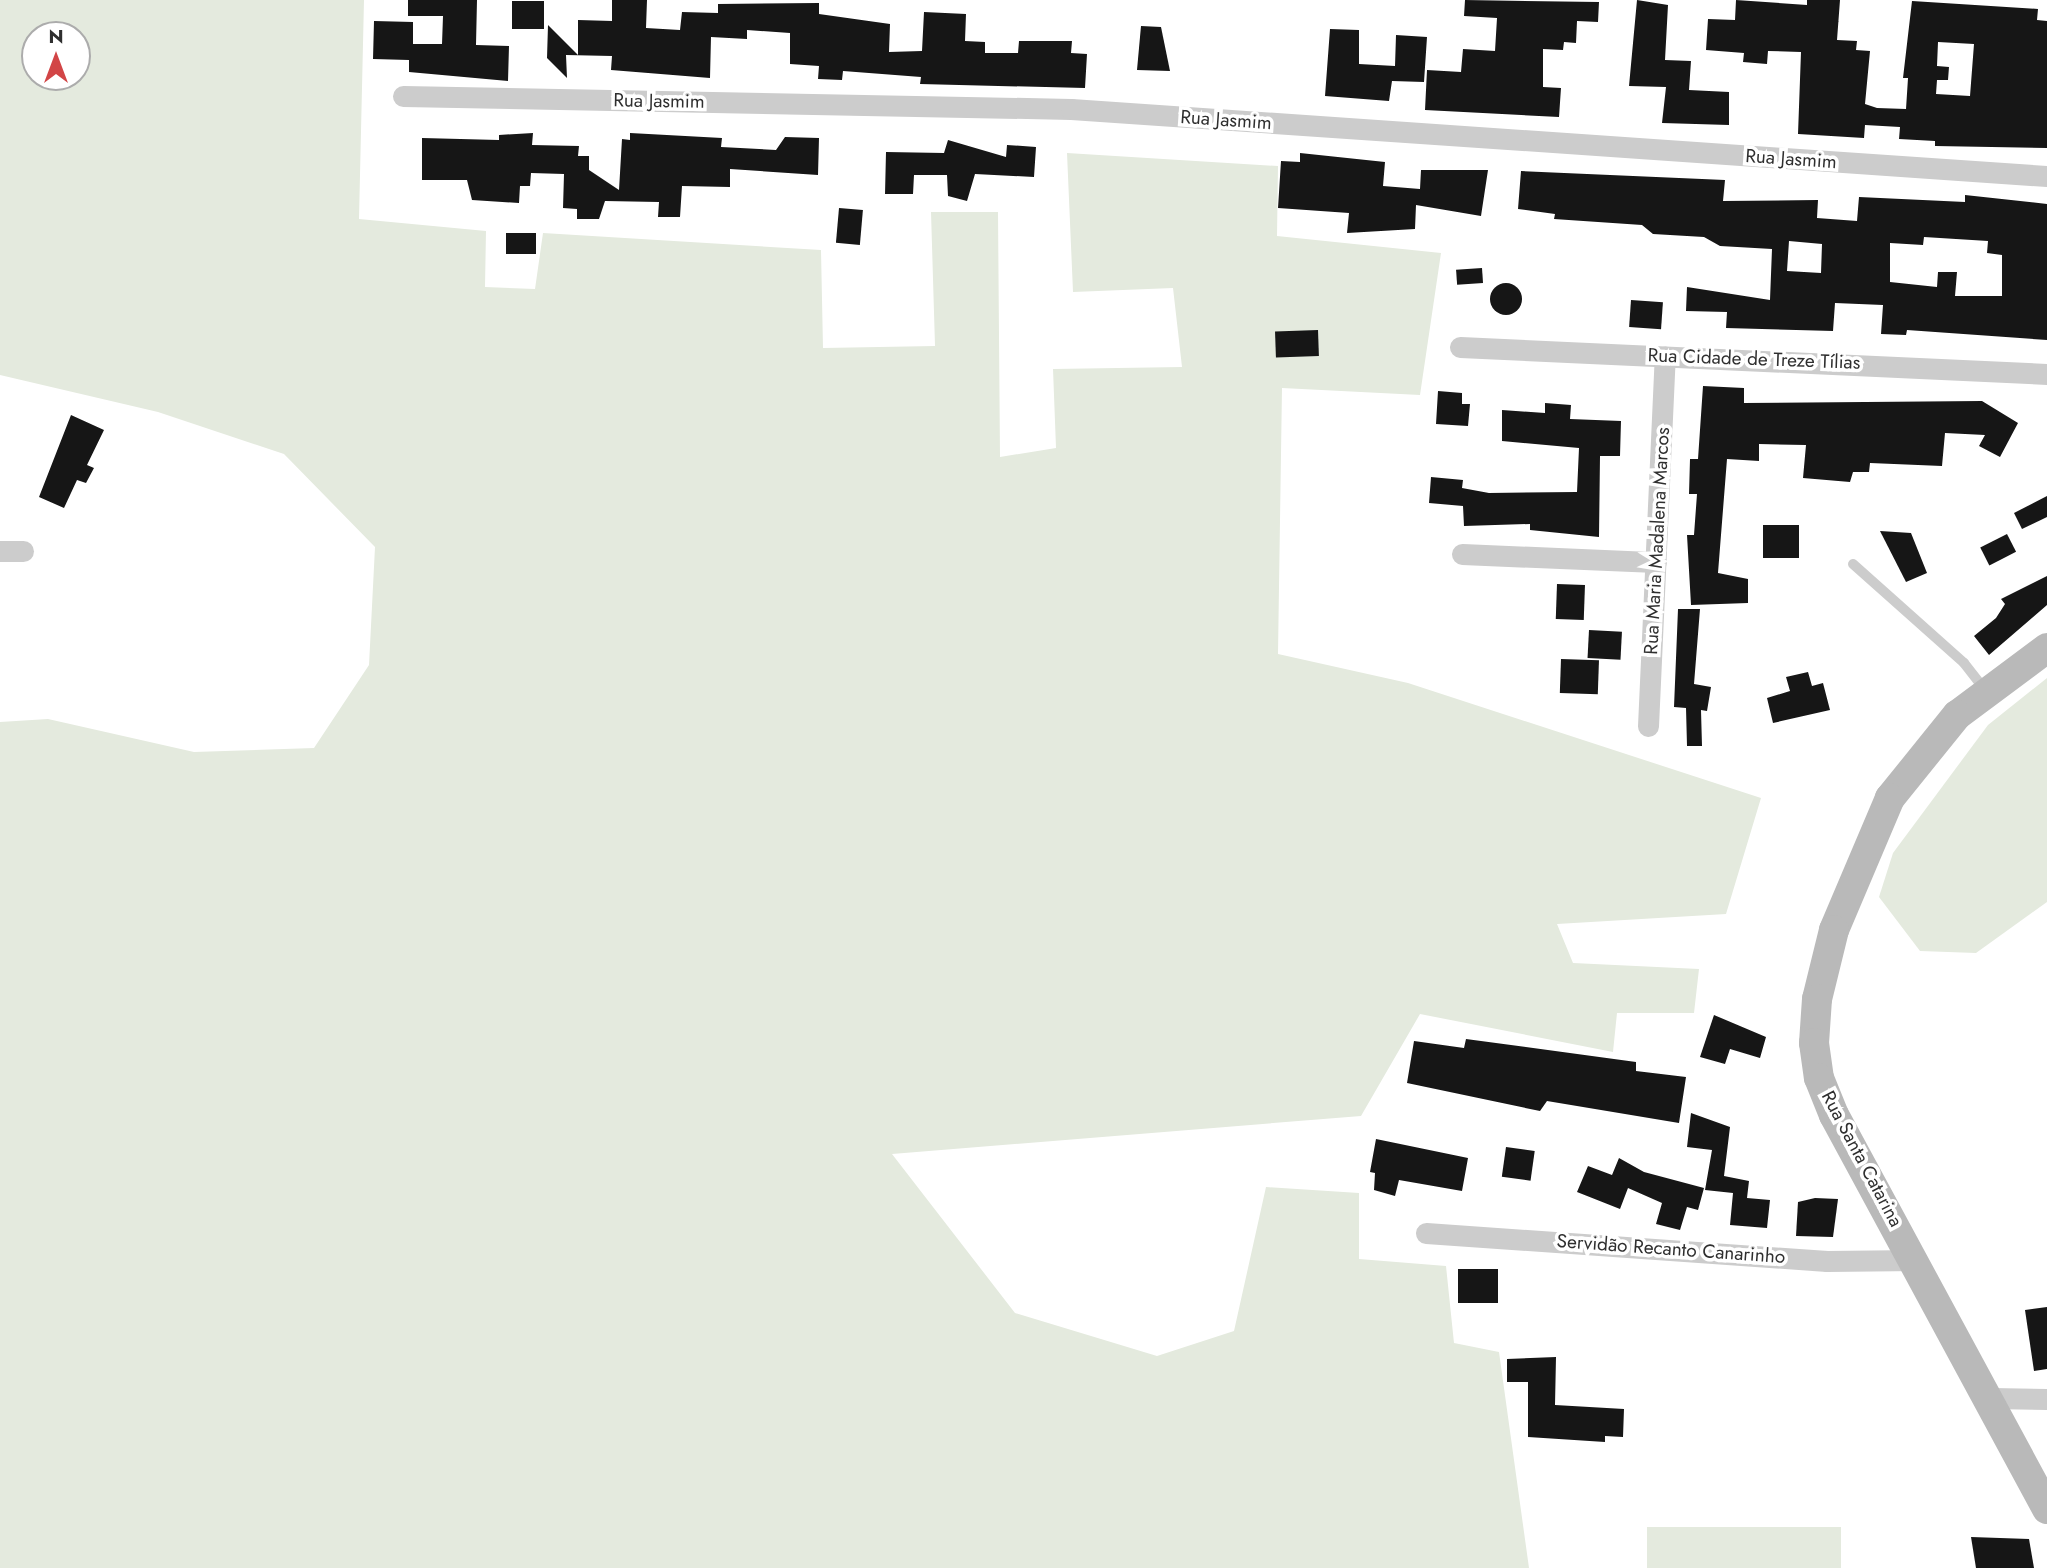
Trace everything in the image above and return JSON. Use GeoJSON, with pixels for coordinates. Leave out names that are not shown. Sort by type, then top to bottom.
{"type":"FeatureCollection","features":[{"type":"Feature","properties":{"kind":"main road","name":"Rua Santa Catarina"},"geometry":{"type":"LineString","coordinates":[[2047,648],[1986,691],[1928,747],[1890,798],[1856,869],[1817,999],[1819,1077],[1992,1398],[2047,1509]]}},
{"type":"Feature","properties":{"kind":"street","name":"Rua Jasmim"},"geometry":{"type":"LineString","coordinates":[[403,96],[1070,109],[2047,176]]}},
{"type":"Feature","properties":{"kind":"street","name":"Rua Cidade de Treze Tílias"},"geometry":{"type":"LineString","coordinates":[[1460,347],[2047,374]]}},
{"type":"Feature","properties":{"kind":"street","name":"Rua Maria Madalena Marcos"},"geometry":{"type":"LineString","coordinates":[[1648,726],[1665,356]]}},
{"type":"Feature","properties":{"kind":"street"},"geometry":{"type":"LineString","coordinates":[[0,551],[23,551]]}},
{"type":"Feature","properties":{"kind":"street"},"geometry":{"type":"LineString","coordinates":[[1462,554],[1656,562]]}},
{"type":"Feature","properties":{"kind":"street","name":"Servidão Recanto Canarinho"},"geometry":{"type":"LineString","coordinates":[[1426,1233],[1827,1261],[1917,1260]]}},
{"type":"Feature","properties":{"kind":"street"},"geometry":{"type":"LineString","coordinates":[[1992,1398],[2047,1399]]}},
{"type":"Feature","properties":{"kind":"lane"},"geometry":{"type":"LineString","coordinates":[[1853,564],[1964,663],[1986,691]]}},
{"type":"Feature","properties":{"kind":"shaded area"},"geometry":{"type":"Polygon","coordinates":[[[0,0],[364,0],[359,219],[486,231],[485,287],[535,289],[543,233],[821,250],[823,348],[935,346],[931,212],[998,212],[1000,457],[1056,448],[1053,369],[1182,367],[1173,288],[1073,292],[1067,153],[1278,166],[1277,236],[1441,253],[1420,395],[1282,388],[1278,654],[1408,683],[1761,798],[1726,914],[1557,924],[1573,963],[1699,969],[1694,1013],[1617,1013],[1613,1052],[1420,1014],[1361,1116],[892,1154],[1015,1313],[1157,1356],[1234,1331],[1266,1187],[1359,1193],[1359,1259],[1446,1266],[1454,1343],[1499,1352],[1529,1568],[0,1568],[0,722],[48,719],[194,752],[314,748],[369,665],[375,547],[284,454],[158,412],[0,375],[0,0]]]}},
{"type":"Feature","properties":{"kind":"shaded area"},"geometry":{"type":"Polygon","coordinates":[[[2047,678],[2047,902],[1976,953],[1920,951],[1879,897],[1893,853],[1988,725],[2047,678]]]}},
{"type":"Feature","properties":{"kind":"shaded area"},"geometry":{"type":"Polygon","coordinates":[[[1647,1527],[1841,1527],[1841,1568],[1647,1568],[1647,1527]]]}},
{"type":"Feature","properties":{"kind":"building"},"geometry":{"type":"Polygon","coordinates":[[[408,0],[477,0],[476,45],[509,46],[508,81],[409,72],[409,60],[373,59],[374,21],[413,22],[413,44],[442,44],[443,16],[408,16],[408,0]]]}},
{"type":"Feature","properties":{"kind":"building"},"geometry":{"type":"Polygon","coordinates":[[[612,0],[647,0],[646,28],[680,30],[682,12],[718,13],[718,4],[819,3],[819,14],[890,24],[889,52],[922,51],[924,12],[966,14],[965,41],[985,42],[985,53],[1018,53],[1019,41],[1072,41],[1071,53],[1087,54],[1085,88],[920,84],[921,77],[843,71],[842,80],[818,79],[819,66],[790,64],[790,33],[747,30],[747,39],[711,37],[710,78],[611,70],[612,56],[566,55],[567,78],[547,58],[548,25],[578,55],[578,20],[612,21],[612,0]]]}},
{"type":"Feature","properties":{"kind":"building"},"geometry":{"type":"Polygon","coordinates":[[[1465,0],[1599,2],[1598,22],[1577,21],[1576,43],[1564,42],[1563,50],[1543,49],[1543,87],[1561,88],[1559,117],[1425,110],[1427,70],[1461,72],[1463,49],[1495,51],[1497,18],[1464,16],[1465,0]]]}},
{"type":"Feature","properties":{"kind":"building"},"geometry":{"type":"Polygon","coordinates":[[[1637,0],[1668,5],[1665,60],[1691,61],[1689,90],[1729,92],[1729,125],[1662,123],[1666,87],[1629,86],[1637,0]]]}},
{"type":"Feature","properties":{"kind":"building"},"geometry":{"type":"Polygon","coordinates":[[[1736,0],[1807,5],[1807,0],[1840,0],[1837,40],[1857,41],[1856,50],[1870,51],[1865,104],[1877,108],[1906,109],[1908,78],[1903,78],[1912,1],[2038,9],[2037,20],[2047,21],[2047,148],[1935,146],[1935,141],[1899,139],[1900,127],[1865,125],[1864,138],[1798,134],[1801,52],[1768,51],[1767,64],[1743,62],[1744,53],[1706,50],[1708,19],[1735,20],[1736,0]],[[1938,42],[1937,66],[1949,67],[1948,80],[1937,80],[1936,94],[1970,96],[1974,44],[1938,42]]]}},
{"type":"Feature","properties":{"kind":"building"},"geometry":{"type":"Polygon","coordinates":[[[512,1],[544,1],[544,29],[512,29],[512,1]]]}},
{"type":"Feature","properties":{"kind":"building"},"geometry":{"type":"Polygon","coordinates":[[[1141,26],[1161,27],[1170,71],[1137,70],[1141,26]]]}},
{"type":"Feature","properties":{"kind":"building"},"geometry":{"type":"Polygon","coordinates":[[[1330,29],[1359,30],[1359,64],[1395,66],[1396,35],[1427,37],[1424,82],[1392,81],[1389,101],[1325,96],[1330,29]]]}},
{"type":"Feature","properties":{"kind":"building"},"geometry":{"type":"Polygon","coordinates":[[[533,133],[532,145],[579,146],[578,156],[589,156],[589,170],[619,190],[622,139],[630,140],[630,133],[722,138],[721,147],[776,150],[785,137],[819,138],[818,175],[730,169],[730,187],[682,186],[680,217],[658,217],[659,202],[605,201],[599,219],[577,219],[577,209],[563,208],[564,174],[531,173],[530,186],[520,186],[519,203],[472,200],[467,180],[422,180],[422,138],[499,140],[499,135],[533,133]]]}},
{"type":"Feature","properties":{"kind":"building"},"geometry":{"type":"Polygon","coordinates":[[[948,140],[1006,157],[1007,145],[1036,147],[1034,177],[975,174],[967,201],[948,196],[947,175],[914,175],[913,194],[885,194],[886,152],[944,153],[948,140]]]}},
{"type":"Feature","properties":{"kind":"building"},"geometry":{"type":"Polygon","coordinates":[[[1300,153],[1385,162],[1383,186],[1420,189],[1421,170],[1488,170],[1481,216],[1416,205],[1415,229],[1347,233],[1349,213],[1278,208],[1281,161],[1300,162],[1300,153]]]}},
{"type":"Feature","properties":{"kind":"building"},"geometry":{"type":"Polygon","coordinates":[[[1521,171],[1725,180],[1723,201],[1818,200],[1817,218],[1857,221],[1859,197],[1965,202],[1965,195],[2047,204],[2047,340],[1907,330],[1906,335],[1881,334],[1883,305],[1835,303],[1833,331],[1726,328],[1727,312],[1686,311],[1687,287],[1770,300],[1772,249],[1720,246],[1704,237],[1653,234],[1642,225],[1554,219],[1555,214],[1518,209],[1521,171]],[[1924,237],[1923,245],[1890,243],[1890,282],[1937,287],[1938,272],[1957,272],[1955,296],[2002,296],[2002,255],[1987,253],[1988,241],[1924,237]],[[1789,241],[1787,271],[1821,273],[1822,244],[1789,241]]]}},
{"type":"Feature","properties":{"kind":"building"},"geometry":{"type":"Polygon","coordinates":[[[839,208],[863,210],[860,245],[836,243],[839,208]]]}},
{"type":"Feature","properties":{"kind":"building"},"geometry":{"type":"Polygon","coordinates":[[[506,233],[536,233],[536,254],[506,254],[506,233]]]}},
{"type":"Feature","properties":{"kind":"building"},"geometry":{"type":"Polygon","coordinates":[[[1482,268],[1483,283],[1457,285],[1456,270],[1482,268]]]}},
{"type":"Feature","properties":{"kind":"building"},"geometry":{"type":"Polygon","coordinates":[[[1506,283],[1517,288],[1522,299],[1517,310],[1506,315],[1495,310],[1490,299],[1495,288],[1506,283]]]}},
{"type":"Feature","properties":{"kind":"building"},"geometry":{"type":"Polygon","coordinates":[[[1631,300],[1663,302],[1661,329],[1629,327],[1631,300]]]}},
{"type":"Feature","properties":{"kind":"building"},"geometry":{"type":"Polygon","coordinates":[[[1318,330],[1319,356],[1276,357],[1275,332],[1318,330]]]}},
{"type":"Feature","properties":{"kind":"building"},"geometry":{"type":"Polygon","coordinates":[[[1703,386],[1744,388],[1744,403],[1982,401],[2018,423],[2000,457],[1979,446],[1985,435],[1945,433],[1942,466],[1870,463],[1869,472],[1853,472],[1850,482],[1803,478],[1806,445],[1759,444],[1759,461],[1727,459],[1718,573],[1748,579],[1748,603],[1691,605],[1687,535],[1694,535],[1697,494],[1689,494],[1690,459],[1698,459],[1703,386]]]}},
{"type":"Feature","properties":{"kind":"building"},"geometry":{"type":"Polygon","coordinates":[[[1438,391],[1462,393],[1462,404],[1470,404],[1468,426],[1436,424],[1438,391]]]}},
{"type":"Feature","properties":{"kind":"building"},"geometry":{"type":"Polygon","coordinates":[[[1545,403],[1571,405],[1570,419],[1621,421],[1620,456],[1600,456],[1599,537],[1530,530],[1530,524],[1464,526],[1463,506],[1429,503],[1431,477],[1463,480],[1462,488],[1489,493],[1577,492],[1579,448],[1502,441],[1502,410],[1545,413],[1545,403]]]}},
{"type":"Feature","properties":{"kind":"building"},"geometry":{"type":"Polygon","coordinates":[[[71,415],[104,430],[87,465],[94,468],[86,483],[77,480],[64,508],[39,497],[71,415]]]}},
{"type":"Feature","properties":{"kind":"building"},"geometry":{"type":"Polygon","coordinates":[[[2047,496],[2047,517],[2022,529],[2014,513],[2047,496]]]}},
{"type":"Feature","properties":{"kind":"building"},"geometry":{"type":"Polygon","coordinates":[[[1763,525],[1799,525],[1799,558],[1763,558],[1763,525]]]}},
{"type":"Feature","properties":{"kind":"building"},"geometry":{"type":"Polygon","coordinates":[[[1880,531],[1911,533],[1927,573],[1906,582],[1880,531]]]}},
{"type":"Feature","properties":{"kind":"building"},"geometry":{"type":"Polygon","coordinates":[[[2007,534],[2016,552],[1989,565],[1980,548],[2007,534]]]}},
{"type":"Feature","properties":{"kind":"building"},"geometry":{"type":"Polygon","coordinates":[[[2047,576],[2047,605],[1989,655],[1974,636],[1996,618],[2005,604],[2001,599],[2047,576]]]}},
{"type":"Feature","properties":{"kind":"building"},"geometry":{"type":"Polygon","coordinates":[[[1557,584],[1585,585],[1584,620],[1556,619],[1557,584]]]}},
{"type":"Feature","properties":{"kind":"building"},"geometry":{"type":"Polygon","coordinates":[[[1678,609],[1700,609],[1694,684],[1711,687],[1707,711],[1701,710],[1702,746],[1687,746],[1686,708],[1674,707],[1678,609]]]}},
{"type":"Feature","properties":{"kind":"building"},"geometry":{"type":"Polygon","coordinates":[[[1589,630],[1622,632],[1620,660],[1588,658],[1589,630]]]}},
{"type":"Feature","properties":{"kind":"building"},"geometry":{"type":"Polygon","coordinates":[[[1561,659],[1599,660],[1598,694],[1560,693],[1561,659]]]}},
{"type":"Feature","properties":{"kind":"building"},"geometry":{"type":"Polygon","coordinates":[[[1808,672],[1812,686],[1823,683],[1830,710],[1773,723],[1767,698],[1790,691],[1786,677],[1808,672]]]}},
{"type":"Feature","properties":{"kind":"building"},"geometry":{"type":"Polygon","coordinates":[[[1714,1015],[1766,1037],[1760,1058],[1730,1049],[1725,1064],[1700,1057],[1714,1015]]]}},
{"type":"Feature","properties":{"kind":"building"},"geometry":{"type":"Polygon","coordinates":[[[1466,1039],[1636,1062],[1636,1071],[1686,1077],[1679,1123],[1547,1101],[1540,1111],[1407,1083],[1414,1041],[1464,1048],[1466,1039]]]}},
{"type":"Feature","properties":{"kind":"building"},"geometry":{"type":"Polygon","coordinates":[[[1691,1113],[1730,1127],[1724,1176],[1749,1181],[1747,1198],[1770,1200],[1767,1228],[1730,1225],[1733,1193],[1705,1190],[1712,1150],[1687,1147],[1691,1113]]]}},
{"type":"Feature","properties":{"kind":"building"},"geometry":{"type":"Polygon","coordinates":[[[1376,1139],[1468,1158],[1462,1191],[1399,1180],[1395,1196],[1374,1190],[1375,1173],[1370,1172],[1376,1139]]]}},
{"type":"Feature","properties":{"kind":"building"},"geometry":{"type":"Polygon","coordinates":[[[1506,1147],[1535,1151],[1531,1181],[1502,1177],[1506,1147]]]}},
{"type":"Feature","properties":{"kind":"building"},"geometry":{"type":"Polygon","coordinates":[[[1619,1158],[1644,1172],[1704,1188],[1698,1210],[1687,1207],[1680,1230],[1656,1224],[1662,1203],[1628,1188],[1620,1209],[1577,1192],[1588,1166],[1612,1175],[1619,1158]]]}},
{"type":"Feature","properties":{"kind":"building"},"geometry":{"type":"Polygon","coordinates":[[[1815,1198],[1838,1199],[1833,1237],[1796,1236],[1798,1202],[1815,1198]]]}},
{"type":"Feature","properties":{"kind":"building"},"geometry":{"type":"Polygon","coordinates":[[[1458,1269],[1498,1269],[1498,1303],[1458,1303],[1458,1269]]]}},
{"type":"Feature","properties":{"kind":"building"},"geometry":{"type":"Polygon","coordinates":[[[2047,1307],[2047,1369],[2034,1371],[2025,1310],[2047,1307]]]}},
{"type":"Feature","properties":{"kind":"building"},"geometry":{"type":"Polygon","coordinates":[[[1556,1357],[1555,1405],[1624,1409],[1623,1437],[1605,1436],[1605,1442],[1528,1437],[1528,1382],[1507,1382],[1507,1359],[1556,1357]]]}},
{"type":"Feature","properties":{"kind":"building"},"geometry":{"type":"Polygon","coordinates":[[[1971,1537],[2029,1539],[2034,1568],[1976,1568],[1971,1537]]]}}]}
